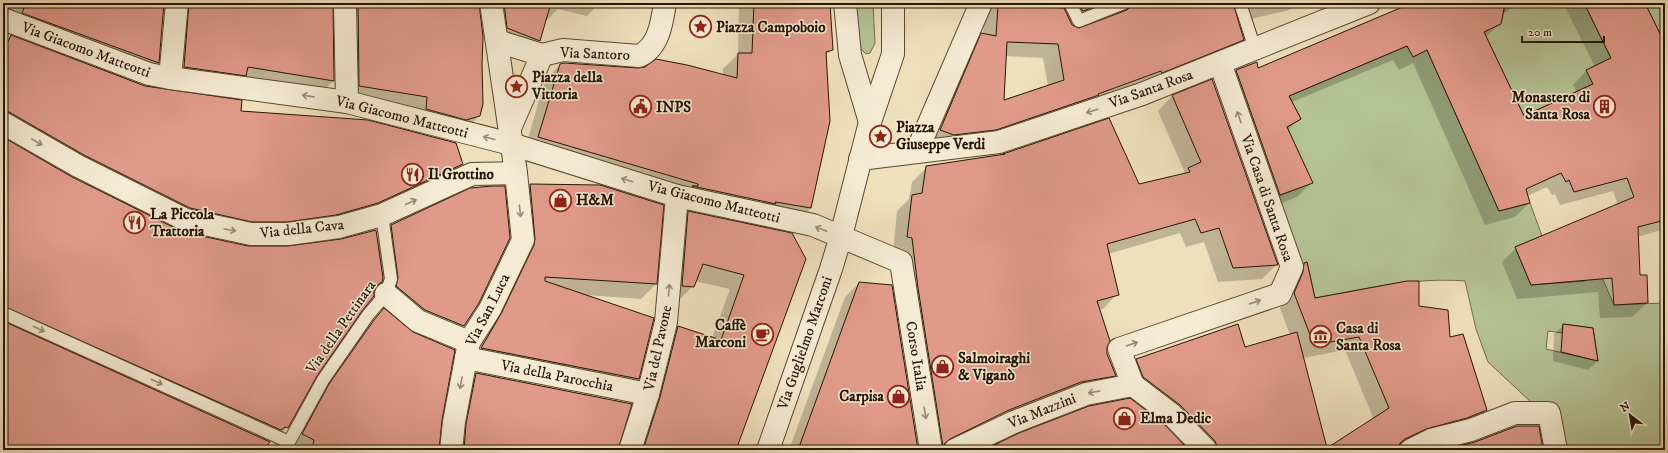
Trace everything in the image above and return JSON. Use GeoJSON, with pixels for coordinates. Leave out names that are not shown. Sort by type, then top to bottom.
{"type":"FeatureCollection","features":[{"type":"Feature","properties":{"kind":"street"},"geometry":{"type":"LineString","coordinates":[[170,78],[177,3]]}},
{"type":"Feature","properties":{"kind":"street"},"geometry":{"type":"LineString","coordinates":[[345,3],[346,102]]}},
{"type":"Feature","properties":{"kind":"street"},"geometry":{"type":"LineString","coordinates":[[491,3],[516,173]]}},
{"type":"Feature","properties":{"kind":"street","name":"Via Santoro"},"geometry":{"type":"LineString","coordinates":[[542,54],[563,50],[639,56],[646,52],[661,29],[665,3]]}},
{"type":"Feature","properties":{"kind":"street"},"geometry":{"type":"LineString","coordinates":[[845,3],[850,55],[870,122]]}},
{"type":"Feature","properties":{"kind":"street"},"geometry":{"type":"LineString","coordinates":[[841,236],[870,122],[893,54],[893,3]]}},
{"type":"Feature","properties":{"kind":"street"},"geometry":{"type":"LineString","coordinates":[[921,151],[981,3]]}},
{"type":"Feature","properties":{"kind":"street","name":"Via Santa Rosa"},"geometry":{"type":"LineString","coordinates":[[860,160],[999,142],[1142,94],[1369,3]]}},
{"type":"Feature","properties":{"kind":"street","name":"Via Giacomo Matteotti"},"geometry":{"type":"LineString","coordinates":[[3,19],[149,74],[346,102],[511,136],[677,196],[812,225],[901,262]]}},
{"type":"Feature","properties":{"kind":"street"},"geometry":{"type":"LineString","coordinates":[[496,34],[542,54],[511,136]]}},
{"type":"Feature","properties":{"kind":"street","name":"Via Casa di Santa Rosa"},"geometry":{"type":"LineString","coordinates":[[1133,385],[1119,349],[1280,294],[1292,267],[1220,63]]}},
{"type":"Feature","properties":{"kind":"street","name":"Via della Cava"},"geometry":{"type":"LineString","coordinates":[[3,123],[78,166],[186,220],[251,234],[288,234],[339,227],[382,215],[472,174],[516,173]]}},
{"type":"Feature","properties":{"kind":"street","name":"Via San Luca"},"geometry":{"type":"LineString","coordinates":[[451,450],[454,422],[468,350],[490,309],[523,240],[516,173]]}},
{"type":"Feature","properties":{"kind":"street","name":"Via del Pavone"},"geometry":{"type":"LineString","coordinates":[[630,450],[648,394],[666,322],[677,196]]}},
{"type":"Feature","properties":{"kind":"street","name":"Via Guglielmo Marconi"},"geometry":{"type":"LineString","coordinates":[[768,450],[841,236]]}},
{"type":"Feature","properties":{"kind":"street","name":"Corso Italia"},"geometry":{"type":"LineString","coordinates":[[901,262],[931,450]]}},
{"type":"Feature","properties":{"kind":"street","name":"Via della Parocchia"},"geometry":{"type":"LineString","coordinates":[[386,294],[418,320],[468,350],[648,394]]}},
{"type":"Feature","properties":{"kind":"street"},"geometry":{"type":"LineString","coordinates":[[1133,385],[1171,414],[1206,450]]}},
{"type":"Feature","properties":{"kind":"street","name":"Via Mazzini"},"geometry":{"type":"LineString","coordinates":[[955,450],[1014,422],[1086,394],[1133,385]]}},
{"type":"Feature","properties":{"kind":"street"},"geometry":{"type":"LineString","coordinates":[[1411,450],[1431,440],[1471,430],[1515,413],[1549,413],[1556,450]]}},
{"type":"Feature","properties":{"kind":"lane"},"geometry":{"type":"LineString","coordinates":[[1070,3],[1080,21],[1124,3]]}},
{"type":"Feature","properties":{"kind":"lane"},"geometry":{"type":"LineString","coordinates":[[1240,3],[1256,49]]}},
{"type":"Feature","properties":{"kind":"lane","name":"Via della Pettinara"},"geometry":{"type":"LineString","coordinates":[[288,446],[323,380],[368,315],[386,294],[391,279],[382,215]]}},
{"type":"Feature","properties":{"kind":"lane"},"geometry":{"type":"LineString","coordinates":[[3,313],[288,446]]}},
{"type":"Feature","properties":{"kind":"green space"},"geometry":{"type":"Polygon","coordinates":[[[853,3],[873,3],[875,43],[870,53],[866,54],[857,45],[853,3]]]}},
{"type":"Feature","properties":{"kind":"green space"},"geometry":{"type":"Polygon","coordinates":[[[1512,3],[1584,3],[1611,58],[1587,70],[1593,84],[1524,116],[1484,32],[1501,24],[1505,7],[1512,3]]]}},
{"type":"Feature","properties":{"kind":"green space"},"geometry":{"type":"Polygon","coordinates":[[[1645,3],[1665,3],[1665,44],[1645,3]]]}},
{"type":"Feature","properties":{"kind":"green space"},"geometry":{"type":"Polygon","coordinates":[[[1407,46],[1427,50],[1499,211],[1530,203],[1542,236],[1515,247],[1531,285],[1585,281],[1600,273],[1614,305],[1665,303],[1665,450],[1565,450],[1532,403],[1488,362],[1476,329],[1465,281],[1446,280],[1408,282],[1315,298],[1307,262],[1297,267],[1273,198],[1312,183],[1287,127],[1301,119],[1289,96],[1407,46]],[[1563,324],[1562,333],[1548,331],[1546,349],[1598,361],[1593,328],[1563,324]]]}},
{"type":"Feature","properties":{"kind":"building"},"geometry":{"type":"Polygon","coordinates":[[[26,3],[164,3],[159,63],[22,13],[26,3]]]}},
{"type":"Feature","properties":{"kind":"building"},"geometry":{"type":"Polygon","coordinates":[[[189,3],[333,3],[334,81],[248,67],[246,76],[184,67],[189,3]]]}},
{"type":"Feature","properties":{"kind":"building"},"geometry":{"type":"Polygon","coordinates":[[[358,3],[479,3],[483,37],[483,104],[480,116],[466,120],[426,109],[427,97],[359,86],[358,3]]]}},
{"type":"Feature","properties":{"kind":"building"},"geometry":{"type":"Polygon","coordinates":[[[504,3],[551,3],[540,41],[507,28],[504,3]]]}},
{"type":"Feature","properties":{"kind":"building"},"geometry":{"type":"Polygon","coordinates":[[[754,3],[830,3],[833,50],[826,52],[830,121],[811,208],[775,202],[776,204],[692,186],[698,186],[698,184],[538,137],[560,64],[564,63],[638,68],[645,67],[656,59],[687,65],[737,78],[738,53],[752,53],[754,3]]]}},
{"type":"Feature","properties":{"kind":"building"},"geometry":{"type":"Polygon","coordinates":[[[1078,3],[1104,3],[1083,11],[1078,3]]]}},
{"type":"Feature","properties":{"kind":"building"},"geometry":{"type":"Polygon","coordinates":[[[1131,3],[1233,3],[1244,40],[1162,73],[1161,71],[1098,94],[1099,95],[996,130],[954,135],[940,130],[981,33],[996,36],[998,5],[1064,8],[1072,25],[1079,28],[1127,10],[1131,3]],[[1007,42],[1004,100],[1064,80],[1058,44],[1007,42]]]}},
{"type":"Feature","properties":{"kind":"building","name":"Monastero di Santa Rosa"},"geometry":{"type":"Polygon","coordinates":[[[1412,3],[1505,3],[1501,24],[1484,32],[1524,116],[1593,84],[1586,70],[1611,58],[1584,3],[1645,3],[1665,44],[1665,220],[1638,227],[1640,275],[1647,275],[1648,303],[1614,305],[1612,278],[1531,285],[1515,247],[1634,197],[1627,178],[1574,192],[1569,180],[1566,182],[1561,173],[1526,189],[1530,203],[1499,211],[1427,50],[1413,57],[1407,46],[1289,96],[1301,119],[1287,127],[1313,183],[1280,195],[1236,70],[1257,62],[1258,68],[1412,3]]]}},
{"type":"Feature","properties":{"kind":"building"},"geometry":{"type":"Polygon","coordinates":[[[11,35],[145,86],[242,100],[241,111],[368,120],[456,143],[463,164],[378,203],[336,215],[287,222],[252,222],[190,208],[84,155],[9,112],[3,111],[3,53],[11,35]]]}},
{"type":"Feature","properties":{"kind":"building"},"geometry":{"type":"Polygon","coordinates":[[[1212,79],[1278,265],[1233,268],[1219,228],[1201,233],[1195,219],[1107,244],[1119,295],[1097,301],[1110,341],[1107,347],[1107,354],[1116,376],[1081,382],[1009,410],[950,439],[943,447],[918,288],[912,238],[907,237],[912,195],[922,193],[926,166],[1005,154],[1003,154],[1109,118],[1139,184],[1190,172],[1188,168],[1201,162],[1172,95],[1212,79]]]}},
{"type":"Feature","properties":{"kind":"building"},"geometry":{"type":"Polygon","coordinates":[[[3,137],[72,177],[183,232],[248,246],[288,246],[341,239],[376,230],[383,278],[382,282],[376,286],[374,296],[317,376],[288,428],[285,427],[281,430],[3,306],[3,137]]]}},
{"type":"Feature","properties":{"kind":"building"},"geometry":{"type":"Polygon","coordinates":[[[530,184],[600,185],[664,205],[657,284],[545,277],[545,281],[654,318],[639,379],[481,348],[501,314],[534,245],[535,239],[530,184]]]}},
{"type":"Feature","properties":{"kind":"building"},"geometry":{"type":"Polygon","coordinates":[[[505,186],[510,238],[479,303],[464,326],[425,310],[396,286],[398,278],[391,225],[470,188],[505,186]]]}},
{"type":"Feature","properties":{"kind":"building"},"geometry":{"type":"Polygon","coordinates":[[[688,211],[792,233],[806,259],[736,450],[643,450],[660,397],[678,326],[721,340],[744,275],[703,264],[694,287],[682,286],[688,211]]]}},
{"type":"Feature","properties":{"kind":"building"},"geometry":{"type":"Polygon","coordinates":[[[1307,262],[1315,298],[1407,281],[1419,281],[1419,306],[1448,310],[1450,337],[1463,334],[1487,410],[1467,418],[1426,429],[1405,439],[1400,443],[1399,450],[1218,450],[1215,441],[1180,405],[1143,377],[1136,359],[1238,324],[1245,347],[1297,332],[1327,448],[1389,408],[1359,337],[1314,345],[1294,293],[1303,272],[1304,263],[1307,262]]]}},
{"type":"Feature","properties":{"kind":"building"},"geometry":{"type":"Polygon","coordinates":[[[859,282],[892,285],[918,450],[798,450],[859,282]]]}},
{"type":"Feature","properties":{"kind":"building"},"geometry":{"type":"Polygon","coordinates":[[[384,308],[413,332],[455,350],[442,420],[439,450],[312,450],[314,440],[302,434],[329,384],[384,308]]]}},
{"type":"Feature","properties":{"kind":"building"},"geometry":{"type":"Polygon","coordinates":[[[3,321],[270,442],[263,450],[3,450],[3,321]]]}},
{"type":"Feature","properties":{"kind":"building"},"geometry":{"type":"Polygon","coordinates":[[[1563,324],[1593,328],[1598,361],[1561,352],[1563,324]]]}},
{"type":"Feature","properties":{"kind":"building"},"geometry":{"type":"Polygon","coordinates":[[[476,373],[632,404],[618,450],[464,450],[466,424],[476,373]]]}},
{"type":"Feature","properties":{"kind":"building"},"geometry":{"type":"Polygon","coordinates":[[[1130,398],[1163,423],[1189,450],[984,450],[1019,433],[1089,406],[1130,398]]]}},
{"type":"Feature","properties":{"kind":"building"},"geometry":{"type":"Polygon","coordinates":[[[1517,426],[1539,426],[1543,450],[1443,450],[1475,442],[1517,426]]]}},
{"type":"Feature","properties":{"kind":"place","name":"Piazza Campoboio"},"geometry":{"type":"Point","coordinates":[700,27]}},
{"type":"Feature","properties":{"kind":"place","name":"Piazza della Vittoria"},"geometry":{"type":"Point","coordinates":[517,86]}},
{"type":"Feature","properties":{"kind":"place","name":"Monastero di Santa Rosa"},"geometry":{"type":"Point","coordinates":[1605,106]}},
{"type":"Feature","properties":{"kind":"place","name":"INPS"},"geometry":{"type":"Point","coordinates":[641,107]}},
{"type":"Feature","properties":{"kind":"place","name":"Piazza Giuseppe Verdi"},"geometry":{"type":"Point","coordinates":[881,136]}},
{"type":"Feature","properties":{"kind":"place","name":"Il Grottino"},"geometry":{"type":"Point","coordinates":[412,174]}},
{"type":"Feature","properties":{"kind":"place","name":"H&M"},"geometry":{"type":"Point","coordinates":[560,200]}},
{"type":"Feature","properties":{"kind":"place","name":"La Piccola Trattoria"},"geometry":{"type":"Point","coordinates":[135,223]}},
{"type":"Feature","properties":{"kind":"place","name":"Caffè Marconi"},"geometry":{"type":"Point","coordinates":[762,334]}},
{"type":"Feature","properties":{"kind":"place","name":"Casa di Santa Rosa"},"geometry":{"type":"Point","coordinates":[1320,337]}},
{"type":"Feature","properties":{"kind":"place","name":"Salmoiraghi & Viganò"},"geometry":{"type":"Point","coordinates":[942,367]}},
{"type":"Feature","properties":{"kind":"place","name":"Carpisa"},"geometry":{"type":"Point","coordinates":[899,396]}},
{"type":"Feature","properties":{"kind":"place","name":"Elma Dedic"},"geometry":{"type":"Point","coordinates":[1124,418]}}]}
